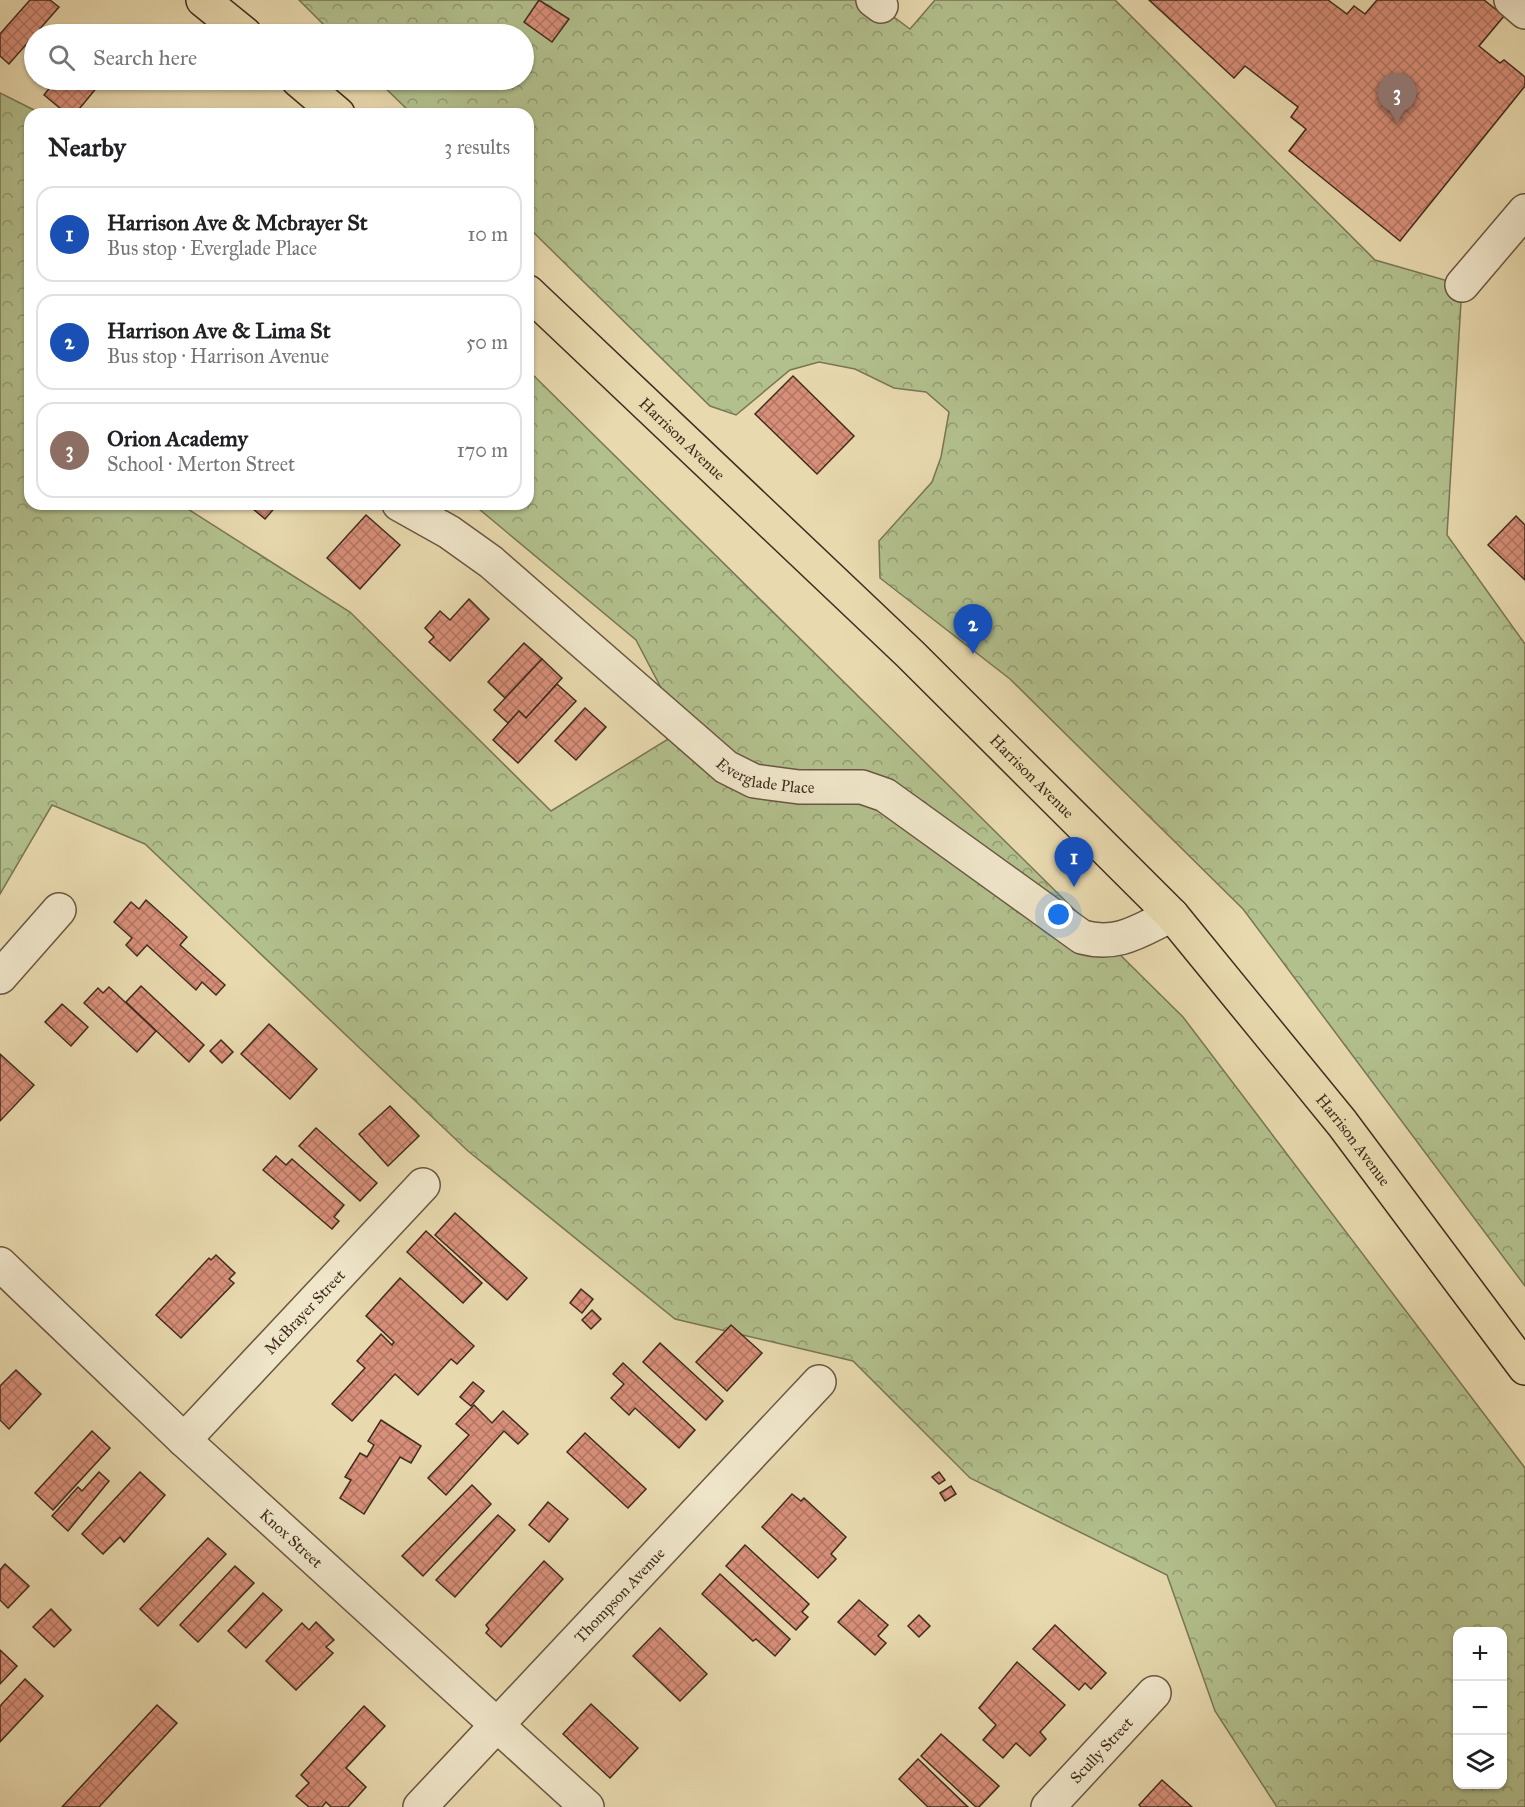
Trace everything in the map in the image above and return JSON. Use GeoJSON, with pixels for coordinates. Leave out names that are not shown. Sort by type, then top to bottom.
{"type":"FeatureCollection","features":[{"type":"Feature","properties":{"kind":"main road"},"geometry":{"type":"LineString","coordinates":[[203,0],[233,24]]}},
{"type":"Feature","properties":{"kind":"main road"},"geometry":{"type":"LineString","coordinates":[[310,90],[331,108]]}},
{"type":"Feature","properties":{"kind":"main road","name":"Harrison Avenue"},"geometry":{"type":"LineString","coordinates":[[534,298],[918,662],[1172,915],[1342,1124],[1525,1368]]}},
{"type":"Feature","properties":{"kind":"street"},"geometry":{"type":"LineString","coordinates":[[1511,0],[1525,12]]}},
{"type":"Feature","properties":{"kind":"street"},"geometry":{"type":"LineString","coordinates":[[1462,285],[1525,211]]}},
{"type":"Feature","properties":{"kind":"street","name":"Everglade Place"},"geometry":{"type":"LineString","coordinates":[[410,510],[449,532],[491,562],[726,767],[754,781],[799,787],[862,787],[885,795],[1082,937],[1101,942],[1119,939],[1172,915]]}},
{"type":"Feature","properties":{"kind":"street"},"geometry":{"type":"LineString","coordinates":[[0,977],[59,910]]}},
{"type":"Feature","properties":{"kind":"street","name":"McBrayer Street"},"geometry":{"type":"LineString","coordinates":[[184,1440],[423,1185]]}},
{"type":"Feature","properties":{"kind":"street","name":"Knox Street"},"geometry":{"type":"LineString","coordinates":[[0,1264],[184,1440],[587,1807]]}},
{"type":"Feature","properties":{"kind":"street","name":"Thompson Avenue"},"geometry":{"type":"LineString","coordinates":[[420,1807],[819,1382]]}},
{"type":"Feature","properties":{"kind":"street","name":"Scully Street"},"geometry":{"type":"LineString","coordinates":[[1048,1807],[1155,1693]]}},
{"type":"Feature","properties":{"kind":"green space"},"geometry":{"type":"Polygon","coordinates":[[[299,0],[871,0],[910,29],[935,0],[1115,0],[1375,260],[1462,285],[1447,535],[1525,644],[1525,1286],[1243,909],[1010,679],[880,578],[879,541],[932,482],[941,457],[949,412],[926,392],[894,388],[855,369],[819,362],[790,370],[736,415],[710,406],[534,233],[534,108],[406,108],[387,90],[534,90],[534,24],[323,24],[299,0]]]}},
{"type":"Feature","properties":{"kind":"green space"},"geometry":{"type":"Polygon","coordinates":[[[0,93],[30,108],[24,108],[24,510],[189,510],[350,612],[551,811],[683,730],[636,640],[480,510],[534,510],[534,376],[1183,1017],[1525,1468],[1525,1807],[1277,1807],[1215,1711],[1167,1575],[970,1478],[853,1361],[675,1319],[468,1151],[145,844],[52,805],[0,894],[0,93]]]}},
{"type":"Feature","properties":{"kind":"building"},"geometry":{"type":"Polygon","coordinates":[[[30,0],[50,0],[59,7],[44,24],[24,24],[24,47],[9,64],[0,56],[0,34],[30,0]]]}},
{"type":"Feature","properties":{"kind":"building"},"geometry":{"type":"Polygon","coordinates":[[[539,0],[569,19],[552,42],[534,29],[534,24],[524,22],[539,0]]]}},
{"type":"Feature","properties":{"kind":"building"},"geometry":{"type":"Polygon","coordinates":[[[1149,0],[1328,0],[1347,14],[1354,6],[1365,14],[1377,0],[1484,0],[1504,16],[1479,46],[1500,63],[1504,60],[1525,77],[1525,86],[1400,241],[1289,151],[1306,129],[1291,117],[1298,107],[1245,66],[1234,78],[1149,0]]]}},
{"type":"Feature","properties":{"kind":"building"},"geometry":{"type":"Polygon","coordinates":[[[48,90],[95,90],[80,108],[60,108],[44,95],[48,90]]]}},
{"type":"Feature","properties":{"kind":"building"},"geometry":{"type":"Polygon","coordinates":[[[793,376],[854,436],[817,474],[755,414],[793,376]]]}},
{"type":"Feature","properties":{"kind":"building"},"geometry":{"type":"Polygon","coordinates":[[[254,510],[273,510],[265,519],[254,510]]]}},
{"type":"Feature","properties":{"kind":"building"},"geometry":{"type":"Polygon","coordinates":[[[366,515],[400,545],[360,589],[327,558],[366,515]]]}},
{"type":"Feature","properties":{"kind":"building"},"geometry":{"type":"Polygon","coordinates":[[[1516,516],[1525,525],[1525,580],[1488,545],[1516,516]]]}},
{"type":"Feature","properties":{"kind":"building"},"geometry":{"type":"Polygon","coordinates":[[[469,599],[489,619],[450,661],[429,642],[434,637],[425,628],[440,611],[450,620],[469,599]]]}},
{"type":"Feature","properties":{"kind":"building"},"geometry":{"type":"Polygon","coordinates":[[[524,643],[542,659],[505,698],[488,682],[524,643]]]}},
{"type":"Feature","properties":{"kind":"building"},"geometry":{"type":"Polygon","coordinates":[[[542,659],[562,678],[526,718],[519,711],[508,723],[494,710],[542,659]]]}},
{"type":"Feature","properties":{"kind":"building"},"geometry":{"type":"Polygon","coordinates":[[[557,684],[576,701],[518,763],[493,740],[519,711],[526,718],[557,684]]]}},
{"type":"Feature","properties":{"kind":"building"},"geometry":{"type":"Polygon","coordinates":[[[585,708],[606,727],[576,760],[555,741],[585,708]]]}},
{"type":"Feature","properties":{"kind":"building"},"geometry":{"type":"Polygon","coordinates":[[[146,900],[187,937],[180,945],[225,985],[216,995],[202,982],[196,990],[147,945],[137,956],[126,945],[132,938],[114,922],[131,902],[139,909],[146,900]]]}},
{"type":"Feature","properties":{"kind":"building"},"geometry":{"type":"Polygon","coordinates":[[[141,986],[204,1045],[189,1062],[126,1002],[141,986]]]}},
{"type":"Feature","properties":{"kind":"building"},"geometry":{"type":"Polygon","coordinates":[[[109,987],[156,1031],[137,1052],[84,1003],[98,988],[103,993],[109,987]]]}},
{"type":"Feature","properties":{"kind":"building"},"geometry":{"type":"Polygon","coordinates":[[[62,1004],[88,1027],[71,1046],[45,1022],[62,1004]]]}},
{"type":"Feature","properties":{"kind":"building"},"geometry":{"type":"Polygon","coordinates":[[[269,1024],[317,1069],[290,1099],[241,1054],[269,1024]]]}},
{"type":"Feature","properties":{"kind":"building"},"geometry":{"type":"Polygon","coordinates":[[[221,1040],[233,1052],[222,1063],[210,1051],[221,1040]]]}},
{"type":"Feature","properties":{"kind":"building"},"geometry":{"type":"Polygon","coordinates":[[[0,1054],[34,1085],[0,1121],[0,1054]]]}},
{"type":"Feature","properties":{"kind":"building"},"geometry":{"type":"Polygon","coordinates":[[[390,1106],[419,1136],[388,1166],[359,1134],[390,1106]]]}},
{"type":"Feature","properties":{"kind":"building"},"geometry":{"type":"Polygon","coordinates":[[[316,1128],[377,1183],[360,1201],[299,1146],[316,1128]]]}},
{"type":"Feature","properties":{"kind":"building"},"geometry":{"type":"Polygon","coordinates":[[[276,1156],[286,1165],[292,1159],[344,1205],[334,1217],[339,1221],[332,1229],[263,1170],[276,1156]]]}},
{"type":"Feature","properties":{"kind":"building"},"geometry":{"type":"Polygon","coordinates":[[[455,1213],[527,1278],[507,1300],[435,1235],[455,1213]]]}},
{"type":"Feature","properties":{"kind":"building"},"geometry":{"type":"Polygon","coordinates":[[[426,1231],[482,1283],[463,1303],[407,1252],[426,1231]]]}},
{"type":"Feature","properties":{"kind":"building"},"geometry":{"type":"Polygon","coordinates":[[[216,1255],[235,1273],[229,1279],[234,1283],[181,1338],[156,1315],[209,1258],[211,1260],[216,1255]]]}},
{"type":"Feature","properties":{"kind":"building"},"geometry":{"type":"Polygon","coordinates":[[[400,1278],[474,1346],[457,1364],[451,1359],[418,1395],[395,1374],[352,1421],[332,1404],[365,1368],[357,1361],[381,1334],[392,1345],[394,1342],[366,1316],[400,1278]]]}},
{"type":"Feature","properties":{"kind":"building"},"geometry":{"type":"Polygon","coordinates":[[[581,1289],[593,1299],[582,1313],[570,1303],[581,1289]]]}},
{"type":"Feature","properties":{"kind":"building"},"geometry":{"type":"Polygon","coordinates":[[[592,1310],[601,1319],[591,1329],[582,1320],[592,1310]]]}},
{"type":"Feature","properties":{"kind":"building"},"geometry":{"type":"Polygon","coordinates":[[[731,1325],[762,1353],[727,1391],[696,1362],[731,1325]]]}},
{"type":"Feature","properties":{"kind":"building"},"geometry":{"type":"Polygon","coordinates":[[[660,1343],[723,1401],[706,1420],[643,1362],[660,1343]]]}},
{"type":"Feature","properties":{"kind":"building"},"geometry":{"type":"Polygon","coordinates":[[[623,1363],[695,1430],[679,1448],[635,1408],[629,1415],[611,1398],[624,1384],[613,1374],[623,1363]]]}},
{"type":"Feature","properties":{"kind":"building"},"geometry":{"type":"Polygon","coordinates":[[[16,1370],[41,1394],[9,1429],[0,1420],[0,1386],[16,1370]]]}},
{"type":"Feature","properties":{"kind":"building"},"geometry":{"type":"Polygon","coordinates":[[[473,1382],[484,1391],[471,1406],[460,1397],[473,1382]]]}},
{"type":"Feature","properties":{"kind":"building"},"geometry":{"type":"Polygon","coordinates":[[[474,1405],[492,1423],[503,1411],[528,1434],[518,1444],[504,1431],[446,1495],[428,1478],[469,1435],[456,1424],[474,1405]]]}},
{"type":"Feature","properties":{"kind":"building"},"geometry":{"type":"Polygon","coordinates":[[[381,1420],[421,1446],[411,1463],[400,1457],[364,1514],[340,1498],[351,1480],[345,1477],[360,1453],[367,1457],[374,1445],[368,1441],[381,1420]]]}},
{"type":"Feature","properties":{"kind":"building"},"geometry":{"type":"Polygon","coordinates":[[[92,1431],[110,1448],[53,1510],[35,1493],[92,1431]]]}},
{"type":"Feature","properties":{"kind":"building"},"geometry":{"type":"Polygon","coordinates":[[[585,1433],[646,1489],[628,1508],[567,1452],[585,1433]]]}},
{"type":"Feature","properties":{"kind":"building"},"geometry":{"type":"Polygon","coordinates":[[[99,1472],[109,1481],[68,1531],[52,1516],[78,1487],[82,1491],[99,1472]]]}},
{"type":"Feature","properties":{"kind":"building"},"geometry":{"type":"Polygon","coordinates":[[[140,1472],[165,1495],[124,1542],[120,1537],[103,1554],[82,1534],[140,1472]]]}},
{"type":"Feature","properties":{"kind":"building"},"geometry":{"type":"Polygon","coordinates":[[[939,1472],[945,1480],[939,1484],[932,1477],[939,1472]]]}},
{"type":"Feature","properties":{"kind":"building"},"geometry":{"type":"Polygon","coordinates":[[[472,1485],[491,1504],[423,1576],[402,1556],[472,1485]]]}},
{"type":"Feature","properties":{"kind":"building"},"geometry":{"type":"Polygon","coordinates":[[[951,1486],[956,1494],[945,1501],[940,1493],[951,1486]]]}},
{"type":"Feature","properties":{"kind":"building"},"geometry":{"type":"Polygon","coordinates":[[[792,1494],[801,1501],[804,1498],[846,1537],[831,1554],[836,1559],[818,1578],[762,1527],[792,1494]]]}},
{"type":"Feature","properties":{"kind":"building"},"geometry":{"type":"Polygon","coordinates":[[[548,1502],[568,1519],[549,1542],[529,1525],[548,1502]]]}},
{"type":"Feature","properties":{"kind":"building"},"geometry":{"type":"Polygon","coordinates":[[[498,1515],[515,1530],[455,1597],[436,1580],[498,1515]]]}},
{"type":"Feature","properties":{"kind":"building"},"geometry":{"type":"Polygon","coordinates":[[[208,1538],[226,1554],[158,1626],[140,1609],[208,1538]]]}},
{"type":"Feature","properties":{"kind":"building"},"geometry":{"type":"Polygon","coordinates":[[[745,1545],[809,1604],[802,1612],[808,1617],[796,1630],[726,1566],[745,1545]]]}},
{"type":"Feature","properties":{"kind":"building"},"geometry":{"type":"Polygon","coordinates":[[[544,1561],[563,1579],[501,1647],[486,1633],[489,1629],[486,1625],[544,1561]]]}},
{"type":"Feature","properties":{"kind":"building"},"geometry":{"type":"Polygon","coordinates":[[[5,1564],[29,1586],[8,1608],[0,1600],[0,1570],[5,1564]]]}},
{"type":"Feature","properties":{"kind":"building"},"geometry":{"type":"Polygon","coordinates":[[[235,1566],[254,1583],[198,1642],[180,1625],[235,1566]]]}},
{"type":"Feature","properties":{"kind":"building"},"geometry":{"type":"Polygon","coordinates":[[[720,1574],[790,1639],[775,1656],[756,1639],[753,1641],[702,1594],[720,1574]]]}},
{"type":"Feature","properties":{"kind":"building"},"geometry":{"type":"Polygon","coordinates":[[[263,1593],[282,1610],[246,1648],[228,1631],[263,1593]]]}},
{"type":"Feature","properties":{"kind":"building"},"geometry":{"type":"Polygon","coordinates":[[[859,1600],[888,1625],[878,1636],[886,1643],[875,1655],[838,1622],[859,1600]]]}},
{"type":"Feature","properties":{"kind":"building"},"geometry":{"type":"Polygon","coordinates":[[[51,1609],[71,1630],[54,1647],[33,1627],[51,1609]]]}},
{"type":"Feature","properties":{"kind":"building"},"geometry":{"type":"Polygon","coordinates":[[[919,1615],[930,1626],[919,1637],[908,1626],[919,1615]]]}},
{"type":"Feature","properties":{"kind":"building"},"geometry":{"type":"Polygon","coordinates":[[[316,1622],[334,1640],[326,1647],[333,1653],[296,1690],[266,1661],[302,1623],[309,1630],[316,1622]]]}},
{"type":"Feature","properties":{"kind":"building"},"geometry":{"type":"Polygon","coordinates":[[[1055,1625],[1106,1673],[1091,1689],[1085,1683],[1079,1690],[1033,1649],[1055,1625]]]}},
{"type":"Feature","properties":{"kind":"building"},"geometry":{"type":"Polygon","coordinates":[[[660,1628],[707,1674],[680,1701],[633,1656],[660,1628]]]}},
{"type":"Feature","properties":{"kind":"building"},"geometry":{"type":"Polygon","coordinates":[[[0,1650],[17,1666],[0,1684],[0,1650]]]}},
{"type":"Feature","properties":{"kind":"building"},"geometry":{"type":"Polygon","coordinates":[[[1017,1662],[1065,1705],[1040,1732],[1046,1739],[1030,1756],[1016,1743],[1003,1758],[983,1740],[996,1725],[979,1708],[1017,1662]]]}},
{"type":"Feature","properties":{"kind":"building"},"geometry":{"type":"Polygon","coordinates":[[[25,1679],[43,1696],[0,1742],[0,1706],[25,1679]]]}},
{"type":"Feature","properties":{"kind":"building"},"geometry":{"type":"Polygon","coordinates":[[[591,1704],[638,1748],[610,1778],[563,1734],[591,1704]]]}},
{"type":"Feature","properties":{"kind":"building"},"geometry":{"type":"Polygon","coordinates":[[[157,1705],[177,1723],[99,1807],[62,1807],[157,1705]]]}},
{"type":"Feature","properties":{"kind":"building"},"geometry":{"type":"Polygon","coordinates":[[[364,1706],[385,1726],[346,1768],[366,1787],[348,1807],[331,1807],[326,1802],[322,1807],[309,1807],[296,1796],[309,1783],[301,1775],[364,1706]]]}},
{"type":"Feature","properties":{"kind":"building"},"geometry":{"type":"Polygon","coordinates":[[[941,1734],[999,1786],[979,1807],[976,1807],[921,1756],[941,1734]]]}},
{"type":"Feature","properties":{"kind":"building"},"geometry":{"type":"Polygon","coordinates":[[[918,1759],[968,1807],[928,1807],[899,1779],[918,1759]]]}},
{"type":"Feature","properties":{"kind":"building"},"geometry":{"type":"Polygon","coordinates":[[[1162,1780],[1192,1807],[1141,1807],[1139,1805],[1162,1780]]]}},
{"type":"Feature","properties":{"kind":"place","name":"Orion Academy"},"geometry":{"type":"Point","coordinates":[1397,123]}},
{"type":"Feature","properties":{"kind":"place","name":"Harrison Ave & Lima St"},"geometry":{"type":"Point","coordinates":[973,654]}},
{"type":"Feature","properties":{"kind":"place","name":"Harrison Ave & Mcbrayer St"},"geometry":{"type":"Point","coordinates":[1074,887]}}]}
